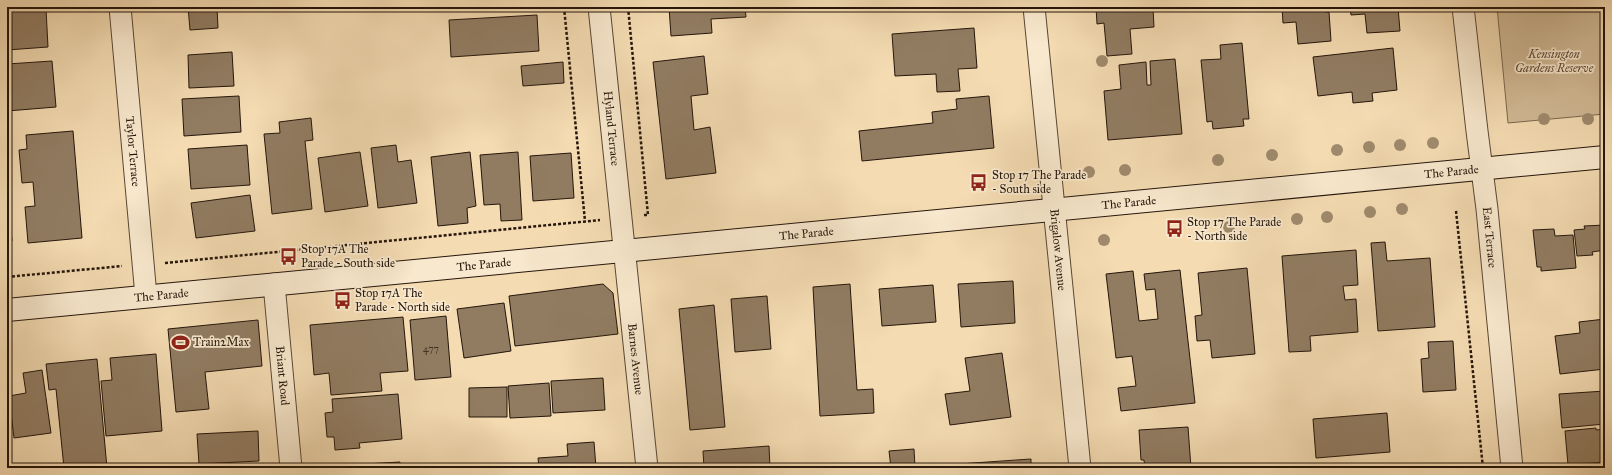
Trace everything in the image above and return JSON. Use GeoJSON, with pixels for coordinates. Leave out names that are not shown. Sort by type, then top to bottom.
{"type":"FeatureCollection","features":[{"type":"Feature","properties":{"kind":"main road","name":"The Parade"},"geometry":{"type":"LineString","coordinates":[[7,310],[1605,157]]}},
{"type":"Feature","properties":{"kind":"street","name":"Taylor Terrace"},"geometry":{"type":"LineString","coordinates":[[120,7],[146,296]]}},
{"type":"Feature","properties":{"kind":"street","name":"Hyland Terrace"},"geometry":{"type":"LineString","coordinates":[[598,7],[625,250]]}},
{"type":"Feature","properties":{"kind":"street","name":"Brigalow Avenue"},"geometry":{"type":"LineString","coordinates":[[1034,7],[1080,468]]}},
{"type":"Feature","properties":{"kind":"street","name":"East Terrace"},"geometry":{"type":"LineString","coordinates":[[1464,7],[1487,209],[1512,468]]}},
{"type":"Feature","properties":{"kind":"street","name":"Barnes Avenue"},"geometry":{"type":"LineString","coordinates":[[625,250],[647,468]]}},
{"type":"Feature","properties":{"kind":"street","name":"Briant Road"},"geometry":{"type":"LineString","coordinates":[[274,284],[291,468]]}},
{"type":"Feature","properties":{"kind":"path"},"geometry":{"type":"LineString","coordinates":[[564,7],[585,221]]}},
{"type":"Feature","properties":{"kind":"path"},"geometry":{"type":"LineString","coordinates":[[628,7],[648,215]]}},
{"type":"Feature","properties":{"kind":"path"},"geometry":{"type":"LineString","coordinates":[[1456,211],[1483,468]]}},
{"type":"Feature","properties":{"kind":"path"},"geometry":{"type":"LineString","coordinates":[[165,263],[605,219]]}},
{"type":"Feature","properties":{"kind":"path"},"geometry":{"type":"LineString","coordinates":[[7,277],[99,268]]}},
{"type":"Feature","properties":{"kind":"green space","name":"Kensington Gardens Reserve"},"geometry":{"type":"Polygon","coordinates":[[[1497,7],[1605,7],[1605,114],[1508,123],[1497,7]]]}},
{"type":"Feature","properties":{"kind":"building"},"geometry":{"type":"Polygon","coordinates":[[[188,7],[217,7],[218,28],[190,30],[188,7]]]}},
{"type":"Feature","properties":{"kind":"building"},"geometry":{"type":"Polygon","coordinates":[[[669,7],[745,7],[746,17],[711,19],[712,33],[671,36],[669,7]]]}},
{"type":"Feature","properties":{"kind":"building"},"geometry":{"type":"Polygon","coordinates":[[[1096,7],[1153,7],[1154,27],[1130,29],[1132,54],[1107,56],[1104,23],[1097,24],[1096,7]]]}},
{"type":"Feature","properties":{"kind":"building"},"geometry":{"type":"Polygon","coordinates":[[[1282,7],[1325,7],[1326,12],[1329,12],[1331,41],[1298,44],[1296,22],[1283,23],[1282,7]]]}},
{"type":"Feature","properties":{"kind":"building"},"geometry":{"type":"Polygon","coordinates":[[[1350,7],[1398,7],[1400,31],[1367,33],[1365,14],[1351,15],[1350,7]]]}},
{"type":"Feature","properties":{"kind":"building"},"geometry":{"type":"Polygon","coordinates":[[[46,9],[48,47],[7,50],[7,12],[46,9]]]}},
{"type":"Feature","properties":{"kind":"building"},"geometry":{"type":"Polygon","coordinates":[[[537,15],[539,51],[451,57],[449,20],[537,15]]]}},
{"type":"Feature","properties":{"kind":"building"},"geometry":{"type":"Polygon","coordinates":[[[974,28],[977,68],[958,69],[960,91],[937,92],[936,74],[895,76],[892,34],[974,28]]]}},
{"type":"Feature","properties":{"kind":"building"},"geometry":{"type":"Polygon","coordinates":[[[1242,43],[1249,119],[1243,119],[1244,126],[1213,129],[1212,121],[1207,122],[1201,60],[1221,59],[1220,45],[1242,43]]]}},
{"type":"Feature","properties":{"kind":"building"},"geometry":{"type":"Polygon","coordinates":[[[1393,48],[1397,90],[1372,93],[1373,101],[1353,103],[1352,92],[1318,96],[1313,57],[1393,48]]]}},
{"type":"Feature","properties":{"kind":"building"},"geometry":{"type":"Polygon","coordinates":[[[232,52],[234,86],[189,88],[188,55],[232,52]]]}},
{"type":"Feature","properties":{"kind":"building"},"geometry":{"type":"Polygon","coordinates":[[[704,56],[708,94],[691,96],[694,130],[710,127],[716,173],[666,179],[653,62],[704,56]]]}},
{"type":"Feature","properties":{"kind":"building"},"geometry":{"type":"Polygon","coordinates":[[[1175,59],[1182,134],[1108,140],[1104,91],[1121,89],[1119,65],[1146,62],[1147,85],[1151,85],[1150,61],[1175,59]]]}},
{"type":"Feature","properties":{"kind":"building"},"geometry":{"type":"Polygon","coordinates":[[[52,61],[56,107],[7,111],[7,64],[52,61]]]}},
{"type":"Feature","properties":{"kind":"building"},"geometry":{"type":"Polygon","coordinates":[[[563,62],[564,83],[523,86],[521,66],[563,62]]]}},
{"type":"Feature","properties":{"kind":"building"},"geometry":{"type":"Polygon","coordinates":[[[239,96],[241,132],[184,136],[182,99],[239,96]]]}},
{"type":"Feature","properties":{"kind":"building"},"geometry":{"type":"Polygon","coordinates":[[[989,96],[994,148],[862,161],[859,131],[933,123],[932,112],[957,109],[956,99],[989,96]]]}},
{"type":"Feature","properties":{"kind":"building"},"geometry":{"type":"Polygon","coordinates":[[[311,118],[313,140],[305,141],[312,209],[272,214],[264,134],[280,133],[279,122],[311,118]]]}},
{"type":"Feature","properties":{"kind":"building"},"geometry":{"type":"Polygon","coordinates":[[[73,131],[82,238],[28,243],[25,207],[35,206],[33,182],[22,183],[19,150],[27,149],[26,135],[73,131]]]}},
{"type":"Feature","properties":{"kind":"building"},"geometry":{"type":"Polygon","coordinates":[[[247,145],[250,185],[191,189],[188,149],[247,145]]]}},
{"type":"Feature","properties":{"kind":"building"},"geometry":{"type":"Polygon","coordinates":[[[396,145],[398,162],[411,160],[417,203],[378,208],[371,148],[396,145]]]}},
{"type":"Feature","properties":{"kind":"building"},"geometry":{"type":"Polygon","coordinates":[[[360,152],[368,206],[325,212],[318,158],[360,152]]]}},
{"type":"Feature","properties":{"kind":"building"},"geometry":{"type":"Polygon","coordinates":[[[470,152],[476,206],[467,208],[468,223],[438,226],[431,157],[470,152]]]}},
{"type":"Feature","properties":{"kind":"building"},"geometry":{"type":"Polygon","coordinates":[[[518,152],[522,220],[501,221],[500,204],[484,205],[480,155],[518,152]]]}},
{"type":"Feature","properties":{"kind":"building"},"geometry":{"type":"Polygon","coordinates":[[[571,153],[574,198],[533,201],[530,156],[571,153]]]}},
{"type":"Feature","properties":{"kind":"building"},"geometry":{"type":"Polygon","coordinates":[[[250,195],[255,231],[196,238],[191,203],[250,195]]]}},
{"type":"Feature","properties":{"kind":"building"},"geometry":{"type":"Polygon","coordinates":[[[8,198],[12,241],[7,241],[8,198]]]}},
{"type":"Feature","properties":{"kind":"building"},"geometry":{"type":"Polygon","coordinates":[[[1605,225],[1605,250],[1592,252],[1593,255],[1577,256],[1574,230],[1585,229],[1584,226],[1605,225]]]}},
{"type":"Feature","properties":{"kind":"building"},"geometry":{"type":"Polygon","coordinates":[[[1554,229],[1555,236],[1573,235],[1576,268],[1541,271],[1541,267],[1537,267],[1533,230],[1554,229]]]}},
{"type":"Feature","properties":{"kind":"building"},"geometry":{"type":"Polygon","coordinates":[[[1385,242],[1387,261],[1430,258],[1435,327],[1378,331],[1371,243],[1385,242]]]}},
{"type":"Feature","properties":{"kind":"building"},"geometry":{"type":"Polygon","coordinates":[[[1356,250],[1358,285],[1343,286],[1345,300],[1356,299],[1358,332],[1310,336],[1311,351],[1289,352],[1282,256],[1356,250]]]}},
{"type":"Feature","properties":{"kind":"building"},"geometry":{"type":"Polygon","coordinates":[[[1247,268],[1255,354],[1212,358],[1210,340],[1197,341],[1195,316],[1202,315],[1198,273],[1247,268]]]}},
{"type":"Feature","properties":{"kind":"building"},"geometry":{"type":"Polygon","coordinates":[[[1180,270],[1195,403],[1121,411],[1118,388],[1136,386],[1132,356],[1116,358],[1106,274],[1133,271],[1139,321],[1158,319],[1155,289],[1146,290],[1144,274],[1180,270]]]}},
{"type":"Feature","properties":{"kind":"building"},"geometry":{"type":"Polygon","coordinates":[[[1013,281],[1015,323],[961,327],[958,284],[1013,281]]]}},
{"type":"Feature","properties":{"kind":"building"},"geometry":{"type":"Polygon","coordinates":[[[603,284],[613,293],[618,334],[515,346],[509,296],[603,284]]]}},
{"type":"Feature","properties":{"kind":"building"},"geometry":{"type":"Polygon","coordinates":[[[850,284],[857,390],[873,389],[874,413],[820,416],[813,287],[850,284]]]}},
{"type":"Feature","properties":{"kind":"building"},"geometry":{"type":"Polygon","coordinates":[[[933,285],[936,322],[882,326],[879,289],[933,285]]]}},
{"type":"Feature","properties":{"kind":"building"},"geometry":{"type":"Polygon","coordinates":[[[767,296],[771,349],[735,352],[731,299],[767,296]]]}},
{"type":"Feature","properties":{"kind":"building"},"geometry":{"type":"Polygon","coordinates":[[[504,303],[511,351],[464,358],[457,309],[504,303]]]}},
{"type":"Feature","properties":{"kind":"building"},"geometry":{"type":"Polygon","coordinates":[[[714,305],[725,427],[690,430],[679,309],[714,305]]]}},
{"type":"Feature","properties":{"kind":"building"},"geometry":{"type":"Polygon","coordinates":[[[446,316],[451,377],[415,380],[410,320],[446,316]]]}},
{"type":"Feature","properties":{"kind":"building"},"geometry":{"type":"Polygon","coordinates":[[[403,317],[408,371],[380,373],[382,391],[331,395],[329,373],[314,375],[310,325],[403,317]]]}},
{"type":"Feature","properties":{"kind":"building"},"geometry":{"type":"Polygon","coordinates":[[[1605,319],[1605,369],[1560,374],[1555,336],[1580,333],[1579,322],[1605,319]]]}},
{"type":"Feature","properties":{"kind":"building"},"geometry":{"type":"Polygon","coordinates":[[[258,320],[262,366],[205,372],[209,409],[176,412],[168,329],[258,320]]]}},
{"type":"Feature","properties":{"kind":"building"},"geometry":{"type":"Polygon","coordinates":[[[1453,341],[1456,390],[1423,392],[1421,359],[1429,358],[1428,342],[1453,341]]]}},
{"type":"Feature","properties":{"kind":"building"},"geometry":{"type":"Polygon","coordinates":[[[1002,353],[1011,417],[950,425],[945,394],[970,391],[965,358],[1002,353]]]}},
{"type":"Feature","properties":{"kind":"building"},"geometry":{"type":"Polygon","coordinates":[[[156,354],[162,431],[106,436],[101,381],[112,380],[110,358],[156,354]]]}},
{"type":"Feature","properties":{"kind":"building"},"geometry":{"type":"Polygon","coordinates":[[[97,359],[107,468],[64,468],[56,389],[49,390],[46,364],[97,359]]]}},
{"type":"Feature","properties":{"kind":"building"},"geometry":{"type":"Polygon","coordinates":[[[42,370],[51,433],[14,438],[9,396],[26,393],[23,373],[42,370]]]}},
{"type":"Feature","properties":{"kind":"building"},"geometry":{"type":"Polygon","coordinates":[[[603,378],[605,410],[553,413],[551,381],[603,378]]]}},
{"type":"Feature","properties":{"kind":"building"},"geometry":{"type":"Polygon","coordinates":[[[549,383],[551,416],[510,418],[508,386],[549,383]]]}},
{"type":"Feature","properties":{"kind":"building"},"geometry":{"type":"Polygon","coordinates":[[[507,387],[507,417],[469,417],[469,388],[507,387]]]}},
{"type":"Feature","properties":{"kind":"building"},"geometry":{"type":"Polygon","coordinates":[[[1605,391],[1605,424],[1562,428],[1559,394],[1605,391]]]}},
{"type":"Feature","properties":{"kind":"building"},"geometry":{"type":"Polygon","coordinates":[[[398,394],[402,439],[359,443],[360,448],[335,450],[334,437],[327,437],[325,413],[333,412],[332,399],[398,394]]]}},
{"type":"Feature","properties":{"kind":"building"},"geometry":{"type":"Polygon","coordinates":[[[1387,413],[1390,452],[1316,458],[1313,419],[1387,413]]]}},
{"type":"Feature","properties":{"kind":"building"},"geometry":{"type":"Polygon","coordinates":[[[1188,427],[1191,468],[1145,468],[1144,460],[1141,460],[1139,430],[1188,427]]]}},
{"type":"Feature","properties":{"kind":"building"},"geometry":{"type":"Polygon","coordinates":[[[1596,428],[1596,430],[1605,429],[1605,462],[1568,465],[1565,431],[1596,428]]]}},
{"type":"Feature","properties":{"kind":"building"},"geometry":{"type":"Polygon","coordinates":[[[258,431],[259,461],[199,464],[197,434],[258,431]]]}},
{"type":"Feature","properties":{"kind":"building"},"geometry":{"type":"Polygon","coordinates":[[[594,442],[596,468],[539,468],[538,458],[568,456],[567,444],[594,442]]]}},
{"type":"Feature","properties":{"kind":"building"},"geometry":{"type":"Polygon","coordinates":[[[769,446],[770,468],[704,468],[703,451],[769,446]]]}},
{"type":"Feature","properties":{"kind":"building"},"geometry":{"type":"Polygon","coordinates":[[[914,449],[915,467],[1031,459],[1031,468],[891,468],[889,451],[914,449]]]}},
{"type":"Feature","properties":{"kind":"building"},"geometry":{"type":"Polygon","coordinates":[[[400,462],[400,468],[348,468],[347,465],[400,462]]]}},
{"type":"Feature","properties":{"kind":"place","name":"Stop 17 The Parade - South side"},"geometry":{"type":"Point","coordinates":[979,182]}},
{"type":"Feature","properties":{"kind":"place","name":"Stop 17 The Parade - North side"},"geometry":{"type":"Point","coordinates":[1174,229]}},
{"type":"Feature","properties":{"kind":"place","name":"Stop 17A The Parade - South side"},"geometry":{"type":"Point","coordinates":[288,256]}},
{"type":"Feature","properties":{"kind":"place","name":"Stop 17A The Parade - North side"},"geometry":{"type":"Point","coordinates":[342,300]}},
{"type":"Feature","properties":{"kind":"place","name":"Train2Max"},"geometry":{"type":"Point","coordinates":[180,342]}}]}
